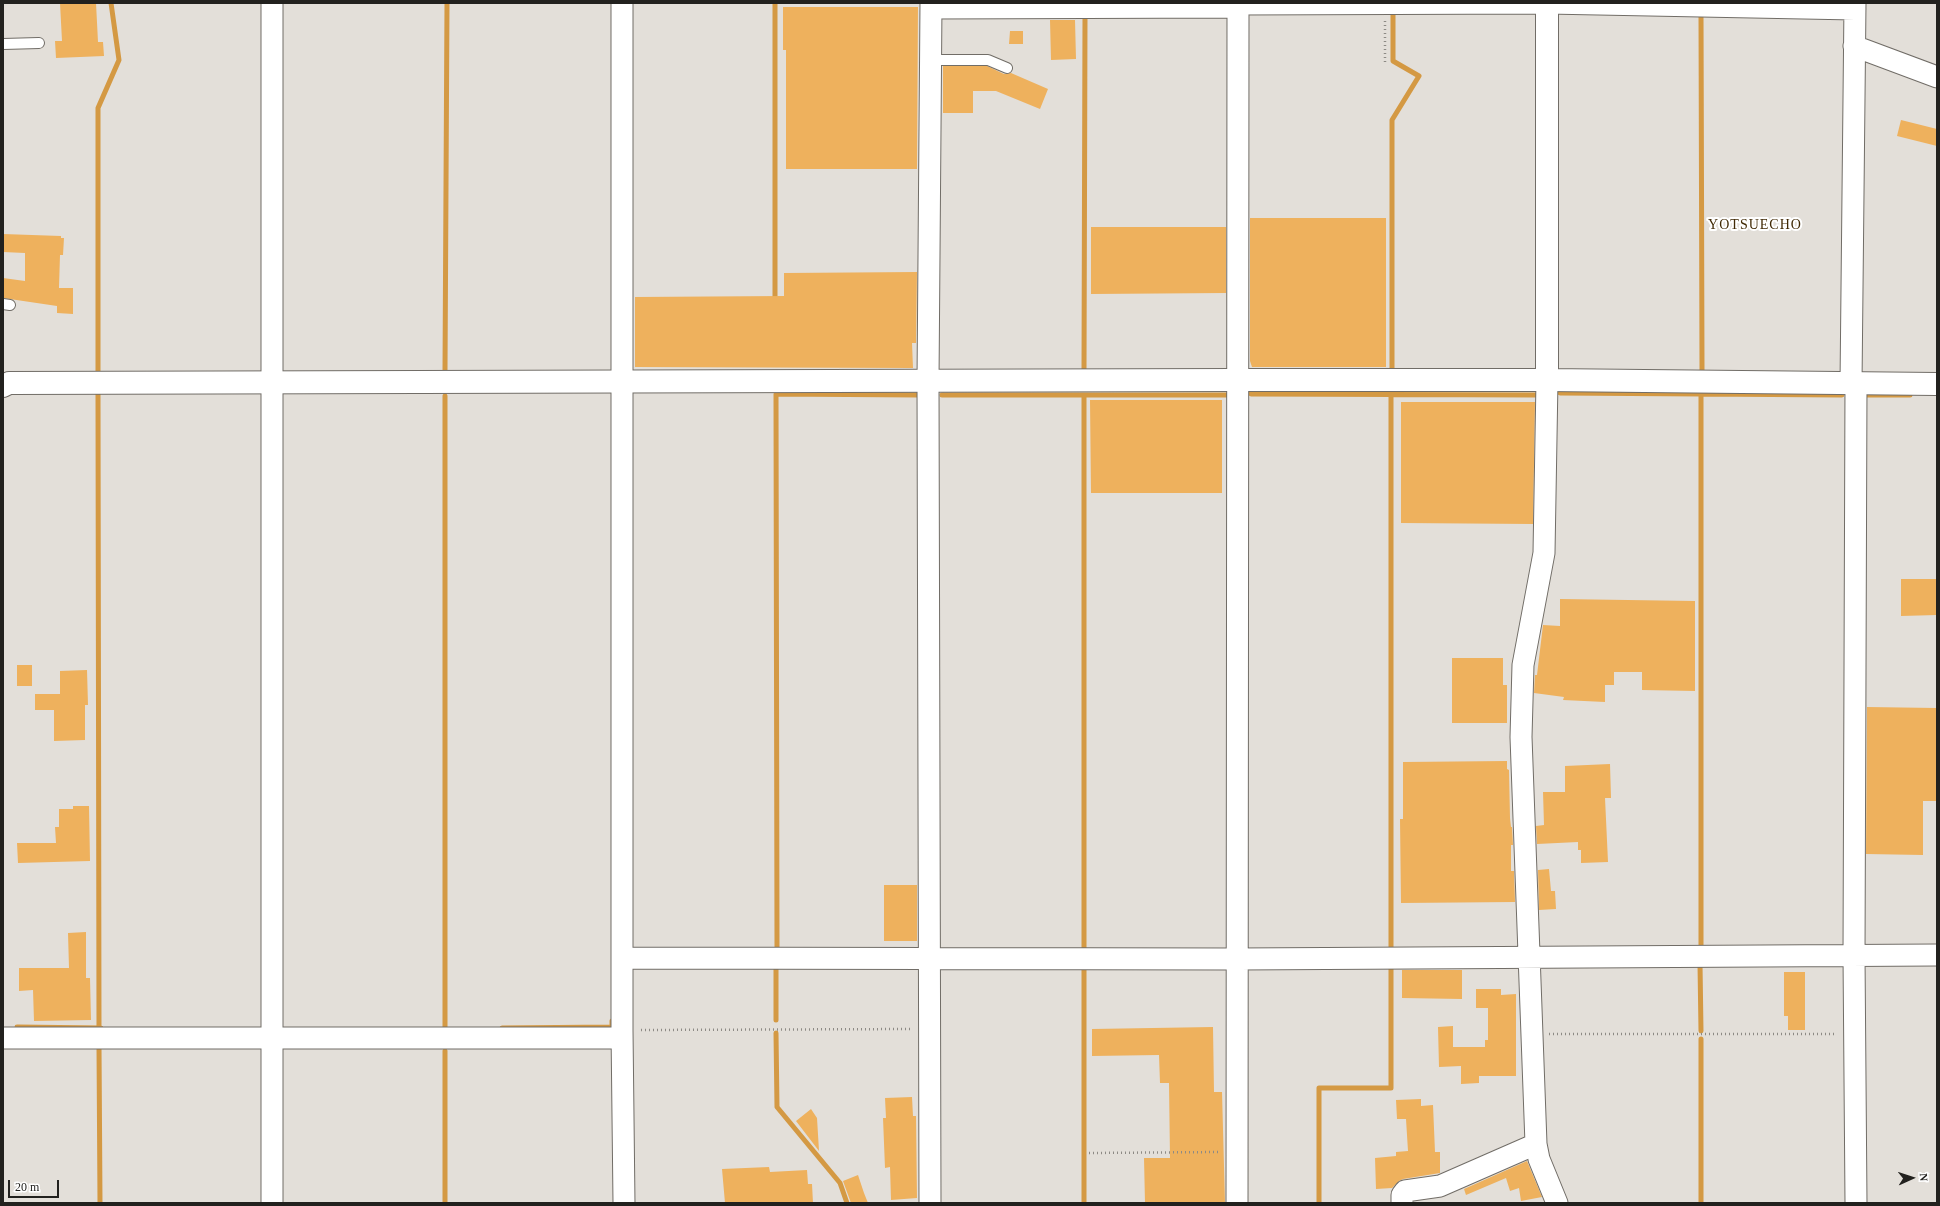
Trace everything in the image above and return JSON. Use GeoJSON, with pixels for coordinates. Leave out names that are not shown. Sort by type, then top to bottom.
{"type":"FeatureCollection","features":[{"type":"Feature","properties":{"kind":"street"},"geometry":{"type":"LineString","coordinates":[[272,3],[272,1203]]}},
{"type":"Feature","properties":{"kind":"street"},"geometry":{"type":"LineString","coordinates":[[622,3],[622,1034],[624,1203]]}},
{"type":"Feature","properties":{"kind":"street"},"geometry":{"type":"LineString","coordinates":[[1547,3],[1547,380],[1544,553],[1523,665],[1521,703],[1536,1144],[1538,1159],[1557,1203]]}},
{"type":"Feature","properties":{"kind":"street"},"geometry":{"type":"LineString","coordinates":[[930,1203],[928,381],[931,6],[1547,3],[1855,6],[1853,384],[1856,1203]]}},
{"type":"Feature","properties":{"kind":"street"},"geometry":{"type":"LineString","coordinates":[[1237,1203],[1238,5]]}},
{"type":"Feature","properties":{"kind":"street"},"geometry":{"type":"LineString","coordinates":[[1854,46],[1937,77]]}},
{"type":"Feature","properties":{"kind":"street"},"geometry":{"type":"LineString","coordinates":[[3,386],[9,383],[1237,380],[1547,380],[1937,384]]}},
{"type":"Feature","properties":{"kind":"street"},"geometry":{"type":"LineString","coordinates":[[622,958],[1238,959],[1937,955]]}},
{"type":"Feature","properties":{"kind":"street"},"geometry":{"type":"LineString","coordinates":[[3,1038],[272,1038],[622,1034]]}},
{"type":"Feature","properties":{"kind":"street"},"geometry":{"type":"LineString","coordinates":[[1402,1203],[1402,1195],[1405,1191],[1440,1186],[1536,1144]]}},
{"type":"Feature","properties":{"kind":"lane"},"geometry":{"type":"LineString","coordinates":[[3,44],[38,43]]}},
{"type":"Feature","properties":{"kind":"lane"},"geometry":{"type":"LineString","coordinates":[[931,60],[988,60],[1007,68]]}},
{"type":"Feature","properties":{"kind":"path"},"geometry":{"type":"LineString","coordinates":[[1384,4],[1385,64]]}},
{"type":"Feature","properties":{"kind":"path"},"geometry":{"type":"LineString","coordinates":[[622,1034],[930,1029]]}},
{"type":"Feature","properties":{"kind":"path"},"geometry":{"type":"LineString","coordinates":[[1532,1034],[1855,1034]]}},
{"type":"Feature","properties":{"kind":"path"},"geometry":{"type":"LineString","coordinates":[[1089,1153],[1237,1152]]}},
{"type":"Feature","properties":{"kind":"building"},"geometry":{"type":"Polygon","coordinates":[[[60,3],[96,3],[98,42],[103,42],[104,56],[56,58],[55,41],[62,41],[60,3]]]}},
{"type":"Feature","properties":{"kind":"building"},"geometry":{"type":"Polygon","coordinates":[[[783,7],[918,7],[917,169],[786,169],[786,50],[783,50],[783,7]]]}},
{"type":"Feature","properties":{"kind":"building"},"geometry":{"type":"Polygon","coordinates":[[[1050,20],[1075,20],[1076,59],[1051,60],[1050,20]]]}},
{"type":"Feature","properties":{"kind":"building"},"geometry":{"type":"Polygon","coordinates":[[[1010,31],[1023,31],[1023,44],[1009,44],[1010,31]]]}},
{"type":"Feature","properties":{"kind":"building"},"geometry":{"type":"Polygon","coordinates":[[[943,66],[987,66],[1004,74],[1011,73],[1048,89],[1040,109],[996,91],[973,91],[973,113],[943,113],[943,66]]]}},
{"type":"Feature","properties":{"kind":"building"},"geometry":{"type":"Polygon","coordinates":[[[1901,120],[1937,129],[1937,146],[1897,136],[1901,120]]]}},
{"type":"Feature","properties":{"kind":"building"},"geometry":{"type":"Polygon","coordinates":[[[1250,218],[1386,218],[1386,367],[1252,367],[1250,361],[1250,218]]]}},
{"type":"Feature","properties":{"kind":"building"},"geometry":{"type":"Polygon","coordinates":[[[1091,227],[1226,227],[1226,293],[1091,294],[1091,227]]]}},
{"type":"Feature","properties":{"kind":"building"},"geometry":{"type":"Polygon","coordinates":[[[3,234],[61,236],[61,238],[64,238],[63,255],[60,255],[59,288],[73,288],[73,314],[57,313],[57,306],[3,298],[3,278],[25,281],[25,253],[3,252],[3,234]]]}},
{"type":"Feature","properties":{"kind":"building"},"geometry":{"type":"Polygon","coordinates":[[[917,272],[916,343],[912,343],[913,368],[635,367],[635,297],[784,296],[784,273],[917,272]]]}},
{"type":"Feature","properties":{"kind":"building"},"geometry":{"type":"Polygon","coordinates":[[[1090,400],[1222,400],[1222,493],[1091,493],[1090,400]]]}},
{"type":"Feature","properties":{"kind":"building"},"geometry":{"type":"Polygon","coordinates":[[[1401,402],[1535,402],[1533,524],[1401,523],[1401,402]]]}},
{"type":"Feature","properties":{"kind":"building"},"geometry":{"type":"Polygon","coordinates":[[[1901,579],[1937,579],[1937,615],[1901,616],[1901,579]]]}},
{"type":"Feature","properties":{"kind":"building"},"geometry":{"type":"Polygon","coordinates":[[[1560,599],[1695,601],[1695,691],[1642,690],[1642,672],[1614,672],[1614,685],[1605,685],[1605,702],[1563,700],[1564,697],[1534,693],[1535,675],[1537,675],[1543,625],[1560,626],[1560,599]]]}},
{"type":"Feature","properties":{"kind":"building"},"geometry":{"type":"Polygon","coordinates":[[[1452,658],[1503,658],[1503,685],[1507,685],[1507,723],[1452,723],[1452,658]]]}},
{"type":"Feature","properties":{"kind":"building"},"geometry":{"type":"Polygon","coordinates":[[[17,665],[32,665],[32,686],[17,686],[17,665]]]}},
{"type":"Feature","properties":{"kind":"building"},"geometry":{"type":"Polygon","coordinates":[[[87,670],[88,705],[85,705],[85,740],[54,741],[54,710],[35,710],[35,694],[60,694],[60,671],[87,670]]]}},
{"type":"Feature","properties":{"kind":"building"},"geometry":{"type":"Polygon","coordinates":[[[1867,707],[1937,708],[1937,801],[1923,801],[1923,855],[1866,854],[1867,707]]]}},
{"type":"Feature","properties":{"kind":"building"},"geometry":{"type":"Polygon","coordinates":[[[1507,761],[1507,769],[1509,770],[1510,818],[1513,845],[1511,845],[1511,871],[1514,871],[1515,902],[1401,903],[1400,819],[1403,819],[1403,762],[1507,761]]]}},
{"type":"Feature","properties":{"kind":"building"},"geometry":{"type":"Polygon","coordinates":[[[1610,764],[1611,798],[1605,798],[1608,862],[1581,863],[1581,850],[1578,850],[1578,842],[1537,844],[1536,826],[1544,825],[1543,792],[1565,792],[1565,766],[1610,764]]]}},
{"type":"Feature","properties":{"kind":"building"},"geometry":{"type":"Polygon","coordinates":[[[73,806],[89,806],[90,861],[18,863],[17,843],[56,843],[55,827],[59,827],[59,809],[73,809],[73,806]]]}},
{"type":"Feature","properties":{"kind":"building"},"geometry":{"type":"Polygon","coordinates":[[[1549,869],[1551,891],[1555,891],[1556,909],[1539,910],[1538,870],[1549,869]]]}},
{"type":"Feature","properties":{"kind":"building"},"geometry":{"type":"Polygon","coordinates":[[[884,885],[917,885],[917,941],[884,941],[884,885]]]}},
{"type":"Feature","properties":{"kind":"building"},"geometry":{"type":"Polygon","coordinates":[[[86,932],[86,978],[90,978],[91,1020],[34,1021],[33,990],[19,991],[19,968],[69,968],[68,933],[86,932]]]}},
{"type":"Feature","properties":{"kind":"building"},"geometry":{"type":"Polygon","coordinates":[[[1402,970],[1462,970],[1462,999],[1402,998],[1402,970]]]}},
{"type":"Feature","properties":{"kind":"building"},"geometry":{"type":"Polygon","coordinates":[[[1784,972],[1805,972],[1805,1030],[1788,1030],[1788,1016],[1784,1016],[1784,972]]]}},
{"type":"Feature","properties":{"kind":"building"},"geometry":{"type":"Polygon","coordinates":[[[1476,989],[1501,989],[1501,995],[1516,994],[1516,1076],[1479,1076],[1479,1083],[1461,1084],[1461,1066],[1439,1067],[1438,1027],[1453,1026],[1453,1047],[1485,1047],[1485,1040],[1488,1040],[1488,1008],[1476,1008],[1476,989]]]}},
{"type":"Feature","properties":{"kind":"building"},"geometry":{"type":"Polygon","coordinates":[[[1213,1027],[1214,1092],[1222,1092],[1225,1203],[1145,1203],[1144,1158],[1170,1158],[1169,1083],[1160,1083],[1159,1055],[1092,1056],[1092,1029],[1213,1027]]]}},
{"type":"Feature","properties":{"kind":"building"},"geometry":{"type":"Polygon","coordinates":[[[912,1097],[913,1116],[916,1116],[917,1198],[891,1200],[890,1167],[885,1168],[883,1118],[886,1118],[885,1098],[912,1097]]]}},
{"type":"Feature","properties":{"kind":"building"},"geometry":{"type":"Polygon","coordinates":[[[1421,1099],[1421,1106],[1433,1105],[1435,1152],[1440,1152],[1440,1173],[1403,1179],[1392,1188],[1376,1189],[1375,1158],[1396,1156],[1396,1152],[1408,1151],[1406,1119],[1397,1119],[1396,1100],[1421,1099]]]}},
{"type":"Feature","properties":{"kind":"building"},"geometry":{"type":"Polygon","coordinates":[[[811,1109],[817,1118],[819,1151],[796,1121],[811,1109]]]}},
{"type":"Feature","properties":{"kind":"building"},"geometry":{"type":"Polygon","coordinates":[[[1527,1161],[1542,1197],[1521,1201],[1519,1188],[1510,1191],[1506,1178],[1466,1195],[1464,1189],[1527,1161]]]}},
{"type":"Feature","properties":{"kind":"building"},"geometry":{"type":"Polygon","coordinates":[[[769,1167],[770,1172],[807,1170],[808,1184],[812,1184],[813,1203],[725,1203],[722,1169],[769,1167]]]}},
{"type":"Feature","properties":{"kind":"building"},"geometry":{"type":"Polygon","coordinates":[[[858,1175],[868,1203],[851,1203],[843,1181],[858,1175]]]}},
{"type":"Feature","properties":{"kind":"waterway"},"geometry":{"type":"LineString","coordinates":[[98,372],[98,108],[119,60],[111,3]]}},
{"type":"Feature","properties":{"kind":"waterway"},"geometry":{"type":"LineString","coordinates":[[445,370],[447,3]]}},
{"type":"Feature","properties":{"kind":"waterway"},"geometry":{"type":"LineString","coordinates":[[775,3],[775,302]]}},
{"type":"Feature","properties":{"kind":"waterway"},"geometry":{"type":"LineString","coordinates":[[1701,14],[1702,370]]}},
{"type":"Feature","properties":{"kind":"waterway"},"geometry":{"type":"LineString","coordinates":[[1392,369],[1392,120],[1419,76],[1393,61],[1393,15]]}},
{"type":"Feature","properties":{"kind":"waterway"},"geometry":{"type":"LineString","coordinates":[[1084,369],[1085,16],[1090,16]]}},
{"type":"Feature","properties":{"kind":"waterway"},"geometry":{"type":"LineString","coordinates":[[98,392],[99,1030]]}},
{"type":"Feature","properties":{"kind":"waterway"},"geometry":{"type":"LineString","coordinates":[[1560,393],[1842,395]]}},
{"type":"Feature","properties":{"kind":"waterway"},"geometry":{"type":"LineString","coordinates":[[777,948],[776,394],[919,395]]}},
{"type":"Feature","properties":{"kind":"waterway"},"geometry":{"type":"LineString","coordinates":[[1251,394],[1536,395]]}},
{"type":"Feature","properties":{"kind":"waterway"},"geometry":{"type":"LineString","coordinates":[[1701,394],[1701,949]]}},
{"type":"Feature","properties":{"kind":"waterway"},"geometry":{"type":"LineString","coordinates":[[942,395],[1227,395]]}},
{"type":"Feature","properties":{"kind":"waterway"},"geometry":{"type":"LineString","coordinates":[[1084,395],[1084,948]]}},
{"type":"Feature","properties":{"kind":"waterway"},"geometry":{"type":"LineString","coordinates":[[1391,395],[1391,948]]}},
{"type":"Feature","properties":{"kind":"waterway"},"geometry":{"type":"LineString","coordinates":[[1867,395],[1910,395]]}},
{"type":"Feature","properties":{"kind":"waterway"},"geometry":{"type":"LineString","coordinates":[[445,396],[445,1030]]}},
{"type":"Feature","properties":{"kind":"waterway"},"geometry":{"type":"LineString","coordinates":[[776,964],[776,1020]]}},
{"type":"Feature","properties":{"kind":"waterway"},"geometry":{"type":"LineString","coordinates":[[1084,964],[1084,1203]]}},
{"type":"Feature","properties":{"kind":"waterway"},"geometry":{"type":"LineString","coordinates":[[1701,1031],[1700,964],[1704,964]]}},
{"type":"Feature","properties":{"kind":"waterway"},"geometry":{"type":"LineString","coordinates":[[1319,1203],[1319,1088],[1391,1088],[1391,965]]}},
{"type":"Feature","properties":{"kind":"waterway"},"geometry":{"type":"LineString","coordinates":[[502,1028],[612,1027],[612,1021]]}},
{"type":"Feature","properties":{"kind":"waterway"},"geometry":{"type":"LineString","coordinates":[[17,1027],[101,1028]]}},
{"type":"Feature","properties":{"kind":"waterway"},"geometry":{"type":"LineString","coordinates":[[776,1033],[777,1107],[840,1183],[847,1203]]}},
{"type":"Feature","properties":{"kind":"waterway"},"geometry":{"type":"LineString","coordinates":[[1701,1039],[1701,1203]]}},
{"type":"Feature","properties":{"kind":"waterway"},"geometry":{"type":"LineString","coordinates":[[99,1046],[100,1203]]}},
{"type":"Feature","properties":{"kind":"waterway"},"geometry":{"type":"LineString","coordinates":[[445,1051],[445,1203]]}},
{"type":"Feature","properties":{"kind":"district","name":"YOTSUECHO"},"geometry":{"type":"Point","coordinates":[1755,225]}}]}
